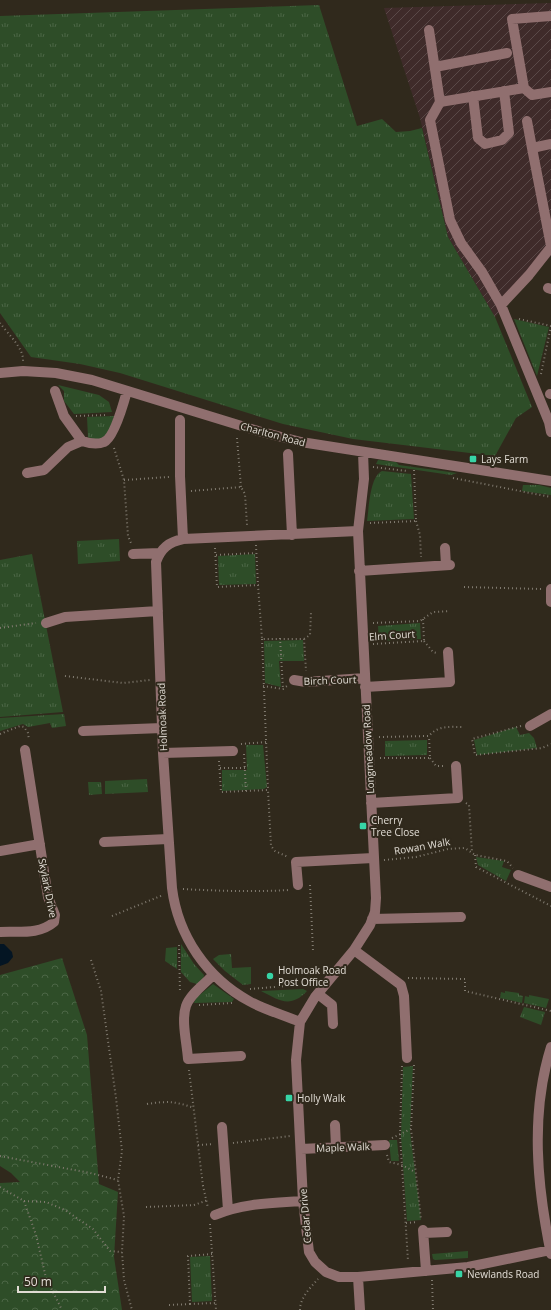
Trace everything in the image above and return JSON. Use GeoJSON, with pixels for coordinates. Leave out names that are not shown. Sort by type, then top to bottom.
{"type":"FeatureCollection","features":[{"type":"Feature","properties":{"kind":"street"},"geometry":{"type":"LineString","coordinates":[[551,16],[512,19],[524,88],[532,95],[551,92]]}},
{"type":"Feature","properties":{"kind":"street"},"geometry":{"type":"LineString","coordinates":[[429,30],[440,102],[430,120],[450,220],[461,243],[482,272],[500,305],[549,422],[551,432]]}},
{"type":"Feature","properties":{"kind":"street"},"geometry":{"type":"LineString","coordinates":[[435,67],[507,53]]}},
{"type":"Feature","properties":{"kind":"street"},"geometry":{"type":"LineString","coordinates":[[440,102],[524,88]]}},
{"type":"Feature","properties":{"kind":"street"},"geometry":{"type":"LineString","coordinates":[[473,96],[478,138],[485,144],[502,140],[509,133],[504,91]]}},
{"type":"Feature","properties":{"kind":"street"},"geometry":{"type":"LineString","coordinates":[[500,305],[529,275],[551,246],[527,121]]}},
{"type":"Feature","properties":{"kind":"street"},"geometry":{"type":"LineString","coordinates":[[532,148],[551,144]]}},
{"type":"Feature","properties":{"kind":"street","name":"Charlton Road"},"geometry":{"type":"LineString","coordinates":[[0,373],[23,371],[92,380],[258,431],[301,442],[415,461],[551,481]]}},
{"type":"Feature","properties":{"kind":"street"},"geometry":{"type":"LineString","coordinates":[[55,391],[64,416],[82,441]]}},
{"type":"Feature","properties":{"kind":"street"},"geometry":{"type":"LineString","coordinates":[[27,473],[44,470],[68,447],[82,441],[90,443],[103,442],[110,438],[126,391]]}},
{"type":"Feature","properties":{"kind":"street"},"geometry":{"type":"LineString","coordinates":[[180,420],[180,476],[184,539]]}},
{"type":"Feature","properties":{"kind":"street","name":"Longmeadow Road"},"geometry":{"type":"LineString","coordinates":[[300,1022],[327,982],[354,950],[375,912],[376,898],[359,570],[358,527],[364,479],[363,452]]}},
{"type":"Feature","properties":{"kind":"street"},"geometry":{"type":"LineString","coordinates":[[288,454],[292,535]]}},
{"type":"Feature","properties":{"kind":"street"},"geometry":{"type":"LineString","coordinates":[[135,554],[159,553],[165,546],[174,541],[184,539],[292,535],[358,527]]}},
{"type":"Feature","properties":{"kind":"street"},"geometry":{"type":"LineString","coordinates":[[359,570],[448,565],[445,548]]}},
{"type":"Feature","properties":{"kind":"street","name":"Holmoak Road"},"geometry":{"type":"LineString","coordinates":[[159,553],[156,562],[163,753],[168,839],[175,909],[183,930],[200,960],[213,975],[231,990],[250,1002],[300,1022]]}},
{"type":"Feature","properties":{"kind":"street"},"geometry":{"type":"LineString","coordinates":[[547,589],[551,602]]}},
{"type":"Feature","properties":{"kind":"street"},"geometry":{"type":"LineString","coordinates":[[46,623],[65,617],[158,611]]}},
{"type":"Feature","properties":{"kind":"street","name":"Birch Court"},"geometry":{"type":"LineString","coordinates":[[294,680],[306,682],[450,682],[448,654]]}},
{"type":"Feature","properties":{"kind":"street"},"geometry":{"type":"LineString","coordinates":[[530,726],[551,714]]}},
{"type":"Feature","properties":{"kind":"street"},"geometry":{"type":"LineString","coordinates":[[83,732],[162,728]]}},
{"type":"Feature","properties":{"kind":"street","name":"Skylark Drive"},"geometry":{"type":"LineString","coordinates":[[0,932],[39,931],[47,928],[54,922],[55,915],[48,897],[25,750]]}},
{"type":"Feature","properties":{"kind":"street"},"geometry":{"type":"LineString","coordinates":[[163,753],[233,751]]}},
{"type":"Feature","properties":{"kind":"street"},"geometry":{"type":"LineString","coordinates":[[371,803],[453,798],[456,766]]}},
{"type":"Feature","properties":{"kind":"street"},"geometry":{"type":"LineString","coordinates":[[104,842],[168,839]]}},
{"type":"Feature","properties":{"kind":"street","name":"Skylark Drive"},"geometry":{"type":"LineString","coordinates":[[0,851],[40,844]]}},
{"type":"Feature","properties":{"kind":"street"},"geometry":{"type":"LineString","coordinates":[[299,888],[296,862],[373,860]]}},
{"type":"Feature","properties":{"kind":"street"},"geometry":{"type":"LineString","coordinates":[[518,875],[551,887]]}},
{"type":"Feature","properties":{"kind":"street"},"geometry":{"type":"LineString","coordinates":[[372,919],[461,917]]}},
{"type":"Feature","properties":{"kind":"street"},"geometry":{"type":"LineString","coordinates":[[354,950],[401,985],[404,996],[407,1058]]}},
{"type":"Feature","properties":{"kind":"street"},"geometry":{"type":"LineString","coordinates":[[213,975],[191,998],[186,1006],[185,1020],[188,1059],[241,1056]]}},
{"type":"Feature","properties":{"kind":"street"},"geometry":{"type":"LineString","coordinates":[[318,994],[332,1005],[333,1024]]}},
{"type":"Feature","properties":{"kind":"street","name":"Cedar Drive"},"geometry":{"type":"LineString","coordinates":[[300,1022],[296,1060],[303,1201],[309,1252],[315,1262],[326,1272]]}},
{"type":"Feature","properties":{"kind":"street"},"geometry":{"type":"LineString","coordinates":[[326,1272],[339,1277],[409,1273],[468,1267],[551,1251],[542,1212],[538,1155],[538,1123],[542,1082],[551,1047]]}},
{"type":"Feature","properties":{"kind":"street"},"geometry":{"type":"LineString","coordinates":[[335,1125],[336,1147]]}},
{"type":"Feature","properties":{"kind":"street"},"geometry":{"type":"LineString","coordinates":[[222,1127],[228,1210]]}},
{"type":"Feature","properties":{"kind":"street","name":"Maple Walk"},"geometry":{"type":"LineString","coordinates":[[301,1149],[385,1145]]}},
{"type":"Feature","properties":{"kind":"street"},"geometry":{"type":"LineString","coordinates":[[212,1215],[255,1204],[303,1201]]}},
{"type":"Feature","properties":{"kind":"street"},"geometry":{"type":"LineString","coordinates":[[429,1271],[423,1228],[447,1232]]}},
{"type":"Feature","properties":{"kind":"street"},"geometry":{"type":"LineString","coordinates":[[358,1277],[360,1310]]}},
{"type":"Feature","properties":{"kind":"path"},"geometry":{"type":"LineString","coordinates":[[514,318],[551,326],[541,376]]}},
{"type":"Feature","properties":{"kind":"path"},"geometry":{"type":"LineString","coordinates":[[0,323],[24,357],[23,371]]}},
{"type":"Feature","properties":{"kind":"path"},"geometry":{"type":"LineString","coordinates":[[64,416],[119,414]]}},
{"type":"Feature","properties":{"kind":"path"},"geometry":{"type":"LineString","coordinates":[[110,438],[124,480],[128,536],[135,554]]}},
{"type":"Feature","properties":{"kind":"path"},"geometry":{"type":"LineString","coordinates":[[237,438],[241,487],[245,494],[256,553],[262,639],[271,846],[275,851],[296,862]]}},
{"type":"Feature","properties":{"kind":"path"},"geometry":{"type":"LineString","coordinates":[[415,461],[416,521],[420,535],[421,567]]}},
{"type":"Feature","properties":{"kind":"path"},"geometry":{"type":"LineString","coordinates":[[124,480],[180,476]]}},
{"type":"Feature","properties":{"kind":"path"},"geometry":{"type":"LineString","coordinates":[[453,478],[551,497]]}},
{"type":"Feature","properties":{"kind":"path"},"geometry":{"type":"LineString","coordinates":[[181,491],[241,487]]}},
{"type":"Feature","properties":{"kind":"path"},"geometry":{"type":"LineString","coordinates":[[358,527],[416,521]]}},
{"type":"Feature","properties":{"kind":"path"},"geometry":{"type":"LineString","coordinates":[[215,538],[217,587],[258,585]]}},
{"type":"Feature","properties":{"kind":"path"},"geometry":{"type":"LineString","coordinates":[[216,555],[256,553]]}},
{"type":"Feature","properties":{"kind":"path"},"geometry":{"type":"LineString","coordinates":[[464,587],[547,589]]}},
{"type":"Feature","properties":{"kind":"path","name":"Elm Court"},"geometry":{"type":"LineString","coordinates":[[362,624],[420,621],[433,612],[450,611]]}},
{"type":"Feature","properties":{"kind":"path"},"geometry":{"type":"LineString","coordinates":[[262,639],[304,639],[310,635],[311,632],[312,612]]}},
{"type":"Feature","properties":{"kind":"path","name":"Elm Court"},"geometry":{"type":"LineString","coordinates":[[363,645],[424,640],[423,619]]}},
{"type":"Feature","properties":{"kind":"path"},"geometry":{"type":"LineString","coordinates":[[0,628],[32,623],[46,623]]}},
{"type":"Feature","properties":{"kind":"path"},"geometry":{"type":"LineString","coordinates":[[280,638],[283,689]]}},
{"type":"Feature","properties":{"kind":"path"},"geometry":{"type":"LineString","coordinates":[[304,639],[306,682]]}},
{"type":"Feature","properties":{"kind":"path"},"geometry":{"type":"LineString","coordinates":[[424,640],[433,652],[448,654]]}},
{"type":"Feature","properties":{"kind":"path"},"geometry":{"type":"LineString","coordinates":[[65,676],[127,683],[146,681],[160,676]]}},
{"type":"Feature","properties":{"kind":"path"},"geometry":{"type":"LineString","coordinates":[[263,686],[283,689],[294,680]]}},
{"type":"Feature","properties":{"kind":"path"},"geometry":{"type":"LineString","coordinates":[[0,734],[20,726],[24,727],[28,733],[29,742],[25,750]]}},
{"type":"Feature","properties":{"kind":"path"},"geometry":{"type":"LineString","coordinates":[[456,766],[436,766],[430,758],[429,736],[434,729],[446,726],[464,727]]}},
{"type":"Feature","properties":{"kind":"path"},"geometry":{"type":"LineString","coordinates":[[530,726],[518,726],[472,739],[475,756],[542,748],[551,744]]}},
{"type":"Feature","properties":{"kind":"path"},"geometry":{"type":"LineString","coordinates":[[368,737],[429,736]]}},
{"type":"Feature","properties":{"kind":"path"},"geometry":{"type":"LineString","coordinates":[[233,751],[235,744],[266,742]]}},
{"type":"Feature","properties":{"kind":"path"},"geometry":{"type":"LineString","coordinates":[[243,744],[246,791]]}},
{"type":"Feature","properties":{"kind":"path"},"geometry":{"type":"LineString","coordinates":[[218,752],[221,792],[268,790]]}},
{"type":"Feature","properties":{"kind":"path"},"geometry":{"type":"LineString","coordinates":[[369,758],[430,758]]}},
{"type":"Feature","properties":{"kind":"path"},"geometry":{"type":"LineString","coordinates":[[219,768],[245,768]]}},
{"type":"Feature","properties":{"kind":"path"},"geometry":{"type":"LineString","coordinates":[[453,798],[469,805],[472,852],[475,855],[507,861],[518,875]]}},
{"type":"Feature","properties":{"kind":"path","name":"Rowan Walk"},"geometry":{"type":"LineString","coordinates":[[373,860],[416,857],[448,849],[465,848],[472,852]]}},
{"type":"Feature","properties":{"kind":"path"},"geometry":{"type":"LineString","coordinates":[[475,855],[476,867],[551,906]]}},
{"type":"Feature","properties":{"kind":"path"},"geometry":{"type":"LineString","coordinates":[[310,882],[313,951]]}},
{"type":"Feature","properties":{"kind":"path"},"geometry":{"type":"LineString","coordinates":[[112,916],[172,890],[218,889],[245,892],[299,888],[310,889]]}},
{"type":"Feature","properties":{"kind":"path"},"geometry":{"type":"LineString","coordinates":[[90,960],[101,991],[116,1098],[122,1151],[118,1180],[124,1216],[122,1252],[124,1280],[132,1310]]}},
{"type":"Feature","properties":{"kind":"path"},"geometry":{"type":"LineString","coordinates":[[392,977],[465,979],[465,991],[551,1011]]}},
{"type":"Feature","properties":{"kind":"path"},"geometry":{"type":"LineString","coordinates":[[231,990],[327,982]]}},
{"type":"Feature","properties":{"kind":"path"},"geometry":{"type":"LineString","coordinates":[[406,1223],[423,1228],[415,1172],[411,1129],[414,1066],[407,1058],[401,1068],[400,1135],[409,1273]]}},
{"type":"Feature","properties":{"kind":"path"},"geometry":{"type":"LineString","coordinates":[[188,1059],[203,1186],[212,1215],[212,1254],[216,1310]]}},
{"type":"Feature","properties":{"kind":"path"},"geometry":{"type":"LineString","coordinates":[[147,1104],[178,1102],[194,1108]]}},
{"type":"Feature","properties":{"kind":"path"},"geometry":{"type":"LineString","coordinates":[[411,1129],[389,1140],[385,1145],[389,1162],[402,1165],[415,1172]]}},
{"type":"Feature","properties":{"kind":"path"},"geometry":{"type":"LineString","coordinates":[[198,1145],[223,1144],[300,1136]]}},
{"type":"Feature","properties":{"kind":"path"},"geometry":{"type":"LineString","coordinates":[[0,1156],[90,1173],[118,1180]]}},
{"type":"Feature","properties":{"kind":"path"},"geometry":{"type":"LineString","coordinates":[[0,1187],[24,1201],[46,1202],[65,1210],[93,1229],[110,1251],[122,1252]]}},
{"type":"Feature","properties":{"kind":"path"},"geometry":{"type":"LineString","coordinates":[[146,1207],[194,1205],[208,1200]]}},
{"type":"Feature","properties":{"kind":"path"},"geometry":{"type":"LineString","coordinates":[[24,1201],[36,1235],[46,1278],[62,1310]]}},
{"type":"Feature","properties":{"kind":"path"},"geometry":{"type":"LineString","coordinates":[[190,1304],[188,1256],[212,1254]]}},
{"type":"Feature","properties":{"kind":"path"},"geometry":{"type":"LineString","coordinates":[[429,1271],[433,1310]]}},
{"type":"Feature","properties":{"kind":"path"},"geometry":{"type":"LineString","coordinates":[[300,1310],[300,1304],[309,1288],[326,1272]]}},
{"type":"Feature","properties":{"kind":"path"},"geometry":{"type":"LineString","coordinates":[[168,1306],[215,1303]]}},
{"type":"Feature","properties":{"kind":"shaded area"},"geometry":{"type":"Polygon","coordinates":[[[551,3],[551,256],[495,317],[448,237],[420,118],[384,8],[551,3]]]}},
{"type":"Feature","properties":{"kind":"green space"},"geometry":{"type":"Polygon","coordinates":[[[319,5],[357,126],[382,119],[396,132],[422,128],[448,237],[495,317],[532,407],[516,418],[495,456],[353,439],[283,424],[120,373],[80,364],[31,357],[0,313],[0,16],[319,5]]]}},
{"type":"Feature","properties":{"kind":"green space"},"geometry":{"type":"Polygon","coordinates":[[[514,319],[549,327],[537,376],[514,319]]]}},
{"type":"Feature","properties":{"kind":"green space"},"geometry":{"type":"Polygon","coordinates":[[[58,385],[99,395],[109,402],[112,412],[74,414],[64,401],[64,391],[58,385]]]}},
{"type":"Feature","properties":{"kind":"green space"},"geometry":{"type":"Polygon","coordinates":[[[114,416],[110,431],[102,439],[90,439],[88,437],[87,417],[114,416]]]}},
{"type":"Feature","properties":{"kind":"green space"},"geometry":{"type":"Polygon","coordinates":[[[378,460],[396,462],[399,465],[457,473],[451,475],[376,464],[378,460]]]}},
{"type":"Feature","properties":{"kind":"green space"},"geometry":{"type":"Polygon","coordinates":[[[382,471],[411,474],[414,519],[367,521],[369,501],[375,479],[382,471]]]}},
{"type":"Feature","properties":{"kind":"green space"},"geometry":{"type":"Polygon","coordinates":[[[523,485],[539,485],[551,488],[551,495],[522,491],[523,485]]]}},
{"type":"Feature","properties":{"kind":"green space"},"geometry":{"type":"Polygon","coordinates":[[[119,539],[120,561],[78,564],[77,541],[119,539]]]}},
{"type":"Feature","properties":{"kind":"green space"},"geometry":{"type":"Polygon","coordinates":[[[32,554],[63,712],[0,717],[0,560],[32,554]]]}},
{"type":"Feature","properties":{"kind":"green space"},"geometry":{"type":"Polygon","coordinates":[[[255,554],[256,584],[219,585],[218,556],[255,554]]]}},
{"type":"Feature","properties":{"kind":"green space"},"geometry":{"type":"Polygon","coordinates":[[[420,623],[421,639],[379,641],[378,626],[420,623]]]}},
{"type":"Feature","properties":{"kind":"green space"},"geometry":{"type":"Polygon","coordinates":[[[303,640],[304,661],[279,661],[281,687],[265,683],[264,641],[303,640]]]}},
{"type":"Feature","properties":{"kind":"green space"},"geometry":{"type":"Polygon","coordinates":[[[64,714],[66,726],[52,728],[50,723],[28,727],[23,724],[0,731],[0,718],[64,714]]]}},
{"type":"Feature","properties":{"kind":"green space"},"geometry":{"type":"Polygon","coordinates":[[[516,727],[520,735],[529,733],[534,738],[537,748],[477,755],[474,740],[516,727]]]}},
{"type":"Feature","properties":{"kind":"green space"},"geometry":{"type":"Polygon","coordinates":[[[427,740],[427,755],[385,756],[385,741],[427,740]]]}},
{"type":"Feature","properties":{"kind":"green space"},"geometry":{"type":"Polygon","coordinates":[[[246,745],[263,745],[267,787],[264,789],[222,791],[222,770],[247,770],[246,745]]]}},
{"type":"Feature","properties":{"kind":"green space"},"geometry":{"type":"Polygon","coordinates":[[[147,779],[148,792],[105,794],[105,781],[147,779]]]}},
{"type":"Feature","properties":{"kind":"green space"},"geometry":{"type":"Polygon","coordinates":[[[88,782],[101,782],[102,794],[89,795],[88,782]]]}},
{"type":"Feature","properties":{"kind":"green space"},"geometry":{"type":"Polygon","coordinates":[[[476,857],[504,861],[502,867],[511,870],[506,881],[478,865],[476,857]]]}},
{"type":"Feature","properties":{"kind":"green space"},"geometry":{"type":"Polygon","coordinates":[[[181,944],[194,964],[204,975],[203,980],[197,984],[190,982],[181,972],[181,944]]]}},
{"type":"Feature","properties":{"kind":"green space"},"geometry":{"type":"Polygon","coordinates":[[[177,947],[177,969],[165,961],[166,948],[177,947]]]}},
{"type":"Feature","properties":{"kind":"green space"},"geometry":{"type":"Polygon","coordinates":[[[231,954],[232,968],[251,967],[251,984],[243,985],[225,971],[213,959],[219,955],[231,954]]]}},
{"type":"Feature","properties":{"kind":"green space"},"geometry":{"type":"Polygon","coordinates":[[[62,958],[87,1035],[99,1184],[118,1192],[114,1257],[122,1310],[0,1310],[0,1183],[20,1182],[11,1173],[0,1166],[0,975],[62,958]]]}},
{"type":"Feature","properties":{"kind":"green space"},"geometry":{"type":"Polygon","coordinates":[[[213,984],[234,999],[232,1002],[194,1003],[196,998],[213,984]]]}},
{"type":"Feature","properties":{"kind":"green space"},"geometry":{"type":"Polygon","coordinates":[[[303,989],[307,991],[301,997],[290,1001],[279,1000],[261,991],[303,989]]]}},
{"type":"Feature","properties":{"kind":"green space"},"geometry":{"type":"Polygon","coordinates":[[[505,991],[519,993],[519,995],[523,996],[522,1003],[500,998],[501,992],[505,993],[505,991]]]}},
{"type":"Feature","properties":{"kind":"green space"},"geometry":{"type":"Polygon","coordinates":[[[529,995],[549,999],[546,1008],[524,1003],[525,996],[529,997],[529,995]]]}},
{"type":"Feature","properties":{"kind":"green space"},"geometry":{"type":"Polygon","coordinates":[[[524,1007],[545,1012],[541,1025],[520,1017],[524,1007]]]}},
{"type":"Feature","properties":{"kind":"green space"},"geometry":{"type":"Polygon","coordinates":[[[413,1066],[410,1131],[421,1220],[407,1221],[401,1137],[403,1067],[413,1066]]]}},
{"type":"Feature","properties":{"kind":"green space"},"geometry":{"type":"Polygon","coordinates":[[[389,1140],[397,1140],[399,1161],[391,1161],[389,1140]]]}},
{"type":"Feature","properties":{"kind":"green space"},"geometry":{"type":"Polygon","coordinates":[[[468,1251],[468,1258],[435,1260],[433,1259],[432,1254],[468,1251]]]}},
{"type":"Feature","properties":{"kind":"green space"},"geometry":{"type":"Polygon","coordinates":[[[210,1256],[212,1301],[192,1302],[190,1257],[210,1256]]]}},
{"type":"Feature","properties":{"kind":"water"},"geometry":{"type":"Polygon","coordinates":[[[0,944],[4,944],[12,952],[13,957],[8,963],[0,966],[0,944]]]}},
{"type":"Feature","properties":{"kind":"place","name":"Lays Farm"},"geometry":{"type":"Point","coordinates":[473,459]}},
{"type":"Feature","properties":{"kind":"place","name":"Cherry Tree Close"},"geometry":{"type":"Point","coordinates":[363,826]}},
{"type":"Feature","properties":{"kind":"place","name":"Holmoak Road Post Office"},"geometry":{"type":"Point","coordinates":[270,976]}},
{"type":"Feature","properties":{"kind":"place","name":"Holly Walk"},"geometry":{"type":"Point","coordinates":[289,1098]}},
{"type":"Feature","properties":{"kind":"place","name":"Newlands Road"},"geometry":{"type":"Point","coordinates":[459,1274]}}]}
